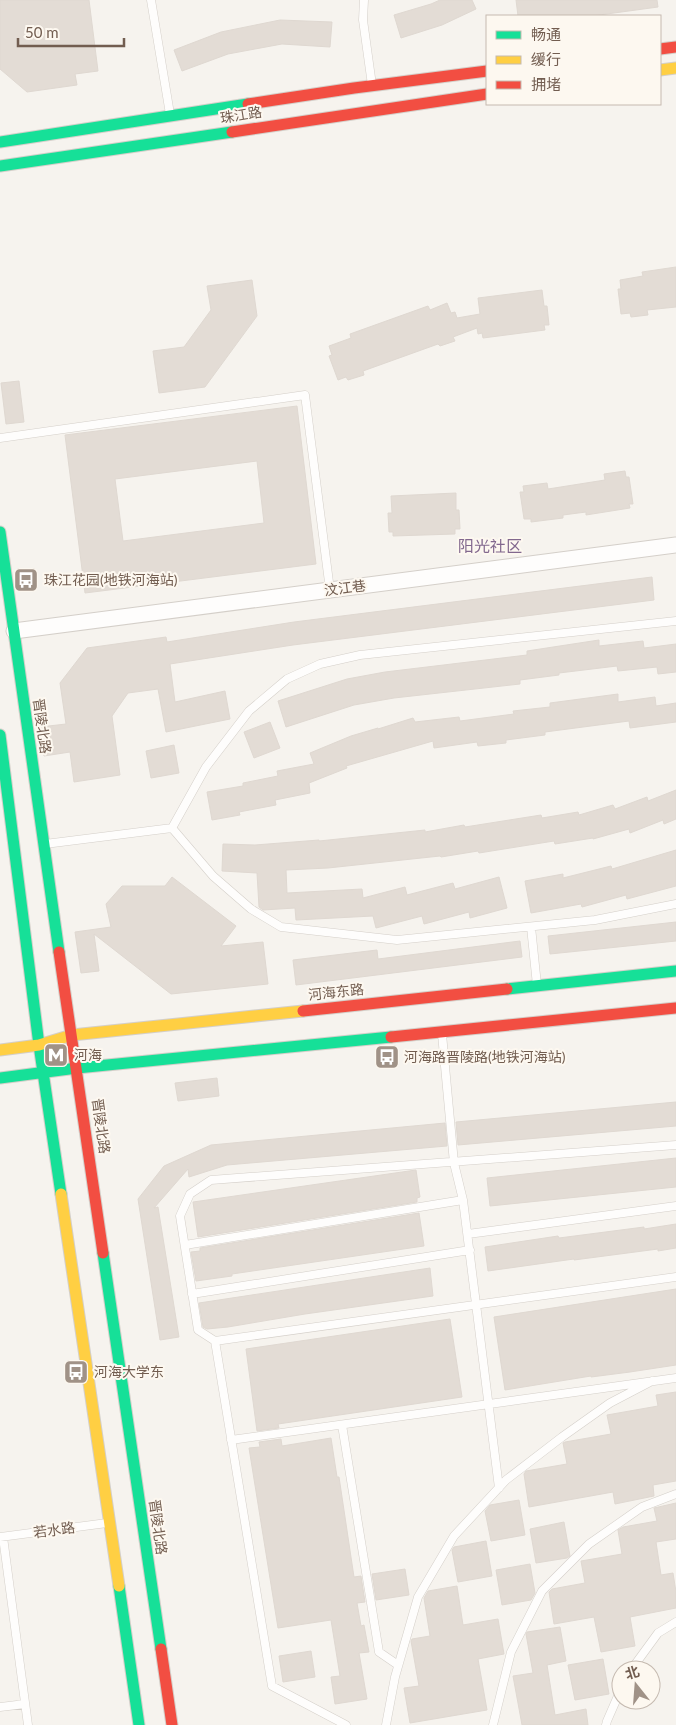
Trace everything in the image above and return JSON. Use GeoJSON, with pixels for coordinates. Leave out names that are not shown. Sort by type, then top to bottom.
{"type":"FeatureCollection","features":[{"type":"Feature","properties":{"kind":"main road"},"geometry":{"type":"LineString","coordinates":[[661,49],[676,47]]}},
{"type":"Feature","properties":{"kind":"main road"},"geometry":{"type":"LineString","coordinates":[[661,70],[676,68]]}},
{"type":"Feature","properties":{"kind":"main road","name":"珠江路"},"geometry":{"type":"LineString","coordinates":[[0,142],[372,86],[486,71]]}},
{"type":"Feature","properties":{"kind":"main road","name":"珠江路"},"geometry":{"type":"LineString","coordinates":[[0,166],[486,94]]}},
{"type":"Feature","properties":{"kind":"main road","name":"晋陵北路"},"geometry":{"type":"LineString","coordinates":[[0,532],[43,845],[172,1725]]}},
{"type":"Feature","properties":{"kind":"main road"},"geometry":{"type":"LineString","coordinates":[[0,735],[39,1045],[139,1725]]}},
{"type":"Feature","properties":{"kind":"main road","name":"河海东路"},"geometry":{"type":"LineString","coordinates":[[0,1050],[39,1045],[72,1035],[676,971]]}},
{"type":"Feature","properties":{"kind":"main road"},"geometry":{"type":"LineString","coordinates":[[0,1078],[77,1068],[676,1008]]}},
{"type":"Feature","properties":{"kind":"street","name":"汶江巷"},"geometry":{"type":"LineString","coordinates":[[14,631],[676,545]]}},
{"type":"Feature","properties":{"kind":"lane"},"geometry":{"type":"LineString","coordinates":[[151,0],[170,116]]}},
{"type":"Feature","properties":{"kind":"lane"},"geometry":{"type":"LineString","coordinates":[[364,0],[363,20],[372,86]]}},
{"type":"Feature","properties":{"kind":"lane"},"geometry":{"type":"LineString","coordinates":[[0,438],[305,395],[330,590]]}},
{"type":"Feature","properties":{"kind":"lane"},"geometry":{"type":"LineString","coordinates":[[172,828],[206,767],[249,711],[287,679],[320,664],[360,655],[676,621]]}},
{"type":"Feature","properties":{"kind":"lane"},"geometry":{"type":"LineString","coordinates":[[43,845],[172,828]]}},
{"type":"Feature","properties":{"kind":"lane"},"geometry":{"type":"LineString","coordinates":[[172,828],[213,876],[251,909],[281,927],[397,940],[595,920],[676,904]]}},
{"type":"Feature","properties":{"kind":"lane"},"geometry":{"type":"LineString","coordinates":[[531,927],[537,986]]}},
{"type":"Feature","properties":{"kind":"lane"},"geometry":{"type":"LineString","coordinates":[[442,1031],[454,1163],[463,1200],[468,1234],[499,1488]]}},
{"type":"Feature","properties":{"kind":"lane"},"geometry":{"type":"LineString","coordinates":[[676,1145],[211,1180],[190,1194],[180,1216],[198,1330],[215,1341],[676,1277]]}},
{"type":"Feature","properties":{"kind":"lane"},"geometry":{"type":"LineString","coordinates":[[185,1245],[463,1200]]}},
{"type":"Feature","properties":{"kind":"lane"},"geometry":{"type":"LineString","coordinates":[[468,1234],[676,1206]]}},
{"type":"Feature","properties":{"kind":"lane"},"geometry":{"type":"LineString","coordinates":[[192,1294],[470,1250]]}},
{"type":"Feature","properties":{"kind":"lane"},"geometry":{"type":"LineString","coordinates":[[215,1341],[272,1686],[346,1725]]}},
{"type":"Feature","properties":{"kind":"lane"},"geometry":{"type":"LineString","coordinates":[[231,1440],[676,1378]]}},
{"type":"Feature","properties":{"kind":"lane"},"geometry":{"type":"LineString","coordinates":[[386,1725],[398,1665],[418,1597],[454,1536],[506,1480],[610,1403],[652,1381]]}},
{"type":"Feature","properties":{"kind":"lane"},"geometry":{"type":"LineString","coordinates":[[342,1425],[379,1652],[398,1665]]}},
{"type":"Feature","properties":{"kind":"lane"},"geometry":{"type":"LineString","coordinates":[[494,1725],[511,1652],[542,1591],[590,1544],[642,1507],[676,1494]]}},
{"type":"Feature","properties":{"kind":"lane","name":"若水路"},"geometry":{"type":"LineString","coordinates":[[1,1537],[109,1523]]}},
{"type":"Feature","properties":{"kind":"lane"},"geometry":{"type":"LineString","coordinates":[[1,1537],[28,1725]]}},
{"type":"Feature","properties":{"kind":"lane"},"geometry":{"type":"LineString","coordinates":[[638,1660],[658,1633],[676,1622]]}},
{"type":"Feature","properties":{"kind":"lane"},"geometry":{"type":"LineString","coordinates":[[0,1707],[25,1704]]}},
{"type":"Feature","properties":{"kind":"lane"},"geometry":{"type":"LineString","coordinates":[[606,1725],[612,1710]]}},
{"type":"Feature","properties":{"kind":"building"},"geometry":{"type":"Polygon","coordinates":[[[0,0],[89,0],[98,71],[75,74],[77,85],[27,92],[0,69],[0,0]]]}},
{"type":"Feature","properties":{"kind":"building"},"geometry":{"type":"Polygon","coordinates":[[[440,0],[472,0],[476,9],[442,25],[401,38],[394,15],[440,0]]]}},
{"type":"Feature","properties":{"kind":"building"},"geometry":{"type":"Polygon","coordinates":[[[516,0],[657,0],[658,7],[599,15],[518,15],[516,0]]]}},
{"type":"Feature","properties":{"kind":"building"},"geometry":{"type":"Polygon","coordinates":[[[280,20],[332,22],[330,47],[282,44],[228,54],[182,71],[174,50],[221,32],[280,20]]]}},
{"type":"Feature","properties":{"kind":"building"},"geometry":{"type":"Polygon","coordinates":[[[676,267],[676,307],[647,310],[648,315],[631,317],[630,313],[621,314],[618,289],[621,289],[620,280],[643,276],[642,272],[676,267]]]}},
{"type":"Feature","properties":{"kind":"building"},"geometry":{"type":"Polygon","coordinates":[[[252,280],[257,316],[205,387],[159,393],[153,351],[184,347],[211,310],[207,286],[252,280]]]}},
{"type":"Feature","properties":{"kind":"building"},"geometry":{"type":"Polygon","coordinates":[[[542,290],[544,306],[547,306],[549,325],[544,325],[545,330],[483,338],[482,333],[478,334],[477,328],[453,337],[455,341],[440,346],[438,344],[363,371],[364,375],[348,380],[346,377],[338,380],[329,356],[332,355],[329,346],[351,338],[350,334],[428,306],[430,310],[447,303],[451,313],[455,312],[457,318],[480,314],[478,298],[542,290]]]}},
{"type":"Feature","properties":{"kind":"building"},"geometry":{"type":"Polygon","coordinates":[[[19,381],[24,422],[6,424],[1,383],[19,381]]]}},
{"type":"Feature","properties":{"kind":"building"},"geometry":{"type":"Polygon","coordinates":[[[297,406],[316,564],[85,593],[65,435],[297,406]],[[257,461],[115,479],[123,541],[264,523],[257,461]]]}},
{"type":"Feature","properties":{"kind":"building"},"geometry":{"type":"Polygon","coordinates":[[[625,471],[626,477],[629,477],[633,504],[629,504],[630,508],[586,515],[586,512],[563,515],[563,518],[531,522],[531,519],[524,519],[520,492],[524,492],[523,486],[547,483],[548,489],[605,480],[604,474],[625,471]]]}},
{"type":"Feature","properties":{"kind":"building"},"geometry":{"type":"Polygon","coordinates":[[[456,493],[456,510],[459,510],[460,529],[455,529],[455,534],[393,536],[393,532],[389,532],[388,513],[392,513],[391,496],[456,493]]]}},
{"type":"Feature","properties":{"kind":"building"},"geometry":{"type":"Polygon","coordinates":[[[652,577],[654,600],[293,645],[170,664],[175,702],[225,691],[230,719],[166,732],[158,689],[128,693],[112,716],[120,775],[74,782],[70,752],[44,756],[40,727],[66,724],[60,683],[87,648],[166,637],[167,642],[294,622],[652,577]]]}},
{"type":"Feature","properties":{"kind":"building"},"geometry":{"type":"Polygon","coordinates":[[[599,640],[599,646],[643,641],[644,648],[676,644],[676,672],[658,674],[657,667],[618,671],[617,666],[559,673],[559,675],[520,680],[520,684],[394,698],[354,705],[286,727],[278,701],[347,679],[385,672],[527,655],[527,651],[599,640]]]}},
{"type":"Feature","properties":{"kind":"building"},"geometry":{"type":"Polygon","coordinates":[[[618,694],[618,702],[655,697],[656,706],[676,703],[676,722],[630,728],[629,721],[545,732],[545,735],[506,740],[506,743],[478,746],[477,742],[434,748],[433,741],[346,766],[347,768],[309,783],[310,793],[275,800],[276,805],[239,812],[240,815],[212,820],[207,792],[243,786],[243,783],[278,776],[277,771],[314,764],[310,753],[351,736],[413,718],[415,722],[459,717],[460,721],[514,714],[513,711],[550,707],[550,703],[618,694]]]}},
{"type":"Feature","properties":{"kind":"building"},"geometry":{"type":"Polygon","coordinates":[[[270,722],[280,748],[254,758],[244,732],[270,722]]]}},
{"type":"Feature","properties":{"kind":"building"},"geometry":{"type":"Polygon","coordinates":[[[174,745],[179,773],[151,778],[146,751],[174,745]]]}},
{"type":"Feature","properties":{"kind":"building"},"geometry":{"type":"Polygon","coordinates":[[[676,790],[676,819],[664,824],[663,820],[630,833],[629,829],[593,839],[555,844],[554,841],[479,853],[478,851],[441,857],[328,868],[286,870],[287,893],[362,889],[363,898],[405,887],[407,895],[453,883],[455,889],[499,877],[507,908],[470,918],[469,912],[424,924],[422,916],[376,928],[373,916],[296,920],[295,908],[263,910],[259,907],[257,873],[222,871],[223,844],[255,845],[319,841],[425,830],[425,832],[541,815],[542,818],[578,812],[579,815],[613,805],[615,809],[647,797],[648,801],[676,790]]]}},
{"type":"Feature","properties":{"kind":"building"},"geometry":{"type":"Polygon","coordinates":[[[676,850],[676,886],[627,899],[626,895],[582,907],[581,904],[531,913],[525,881],[563,874],[563,878],[611,866],[612,869],[676,850]]]}},
{"type":"Feature","properties":{"kind":"building"},"geometry":{"type":"Polygon","coordinates":[[[172,877],[236,926],[221,946],[263,942],[268,984],[171,994],[94,934],[99,971],[81,973],[75,932],[111,927],[106,904],[122,886],[165,886],[172,877]]]}},
{"type":"Feature","properties":{"kind":"building"},"geometry":{"type":"Polygon","coordinates":[[[676,922],[676,941],[550,954],[548,936],[676,922]]]}},
{"type":"Feature","properties":{"kind":"building"},"geometry":{"type":"Polygon","coordinates":[[[520,941],[522,957],[296,985],[293,960],[377,950],[378,959],[520,941]]]}},
{"type":"Feature","properties":{"kind":"building"},"geometry":{"type":"Polygon","coordinates":[[[217,1078],[219,1096],[178,1101],[175,1083],[217,1078]]]}},
{"type":"Feature","properties":{"kind":"building"},"geometry":{"type":"Polygon","coordinates":[[[676,1102],[676,1126],[458,1145],[456,1122],[676,1102]]]}},
{"type":"Feature","properties":{"kind":"building"},"geometry":{"type":"Polygon","coordinates":[[[445,1123],[447,1146],[227,1165],[189,1177],[188,1169],[154,1208],[158,1207],[179,1337],[160,1340],[138,1199],[164,1166],[211,1145],[445,1123]]]}},
{"type":"Feature","properties":{"kind":"building"},"geometry":{"type":"Polygon","coordinates":[[[676,1158],[676,1187],[490,1206],[487,1178],[676,1158]]]}},
{"type":"Feature","properties":{"kind":"building"},"geometry":{"type":"Polygon","coordinates":[[[416,1170],[420,1197],[417,1198],[417,1202],[198,1237],[193,1202],[416,1170]]]}},
{"type":"Feature","properties":{"kind":"building"},"geometry":{"type":"Polygon","coordinates":[[[419,1213],[424,1246],[196,1281],[191,1252],[200,1251],[200,1248],[419,1213]]]}},
{"type":"Feature","properties":{"kind":"building"},"geometry":{"type":"Polygon","coordinates":[[[676,1224],[676,1248],[488,1271],[485,1247],[558,1236],[559,1238],[676,1224]]]}},
{"type":"Feature","properties":{"kind":"building"},"geometry":{"type":"Polygon","coordinates":[[[430,1268],[433,1296],[228,1327],[207,1329],[203,1327],[199,1303],[430,1268]]]}},
{"type":"Feature","properties":{"kind":"building"},"geometry":{"type":"Polygon","coordinates":[[[676,1289],[676,1365],[505,1390],[494,1317],[676,1289]]]}},
{"type":"Feature","properties":{"kind":"building"},"geometry":{"type":"Polygon","coordinates":[[[450,1319],[462,1397],[278,1424],[279,1428],[257,1431],[246,1349],[450,1319]]]}},
{"type":"Feature","properties":{"kind":"building"},"geometry":{"type":"Polygon","coordinates":[[[676,1392],[676,1481],[653,1485],[654,1496],[615,1504],[613,1492],[529,1507],[524,1474],[526,1471],[567,1464],[563,1443],[611,1434],[607,1415],[658,1406],[656,1395],[676,1392]]]}},
{"type":"Feature","properties":{"kind":"building"},"geometry":{"type":"Polygon","coordinates":[[[331,1438],[337,1477],[339,1477],[354,1577],[361,1576],[365,1602],[357,1603],[361,1626],[364,1625],[369,1652],[359,1653],[367,1699],[335,1704],[331,1677],[340,1676],[331,1620],[278,1628],[249,1448],[260,1447],[259,1442],[281,1439],[282,1446],[331,1438]]]}},
{"type":"Feature","properties":{"kind":"building"},"geometry":{"type":"Polygon","coordinates":[[[519,1500],[525,1535],[491,1541],[485,1511],[490,1505],[519,1500]]]}},
{"type":"Feature","properties":{"kind":"building"},"geometry":{"type":"Polygon","coordinates":[[[676,1503],[676,1539],[656,1542],[661,1575],[673,1573],[676,1608],[630,1617],[635,1646],[601,1652],[594,1617],[554,1624],[549,1592],[552,1589],[585,1583],[581,1561],[622,1554],[618,1530],[623,1527],[657,1521],[654,1508],[676,1503]]]}},
{"type":"Feature","properties":{"kind":"building"},"geometry":{"type":"Polygon","coordinates":[[[564,1522],[570,1556],[536,1563],[530,1529],[564,1522]]]}},
{"type":"Feature","properties":{"kind":"building"},"geometry":{"type":"Polygon","coordinates":[[[486,1541],[492,1576],[458,1582],[452,1550],[454,1547],[486,1541]]]}},
{"type":"Feature","properties":{"kind":"building"},"geometry":{"type":"Polygon","coordinates":[[[530,1564],[535,1593],[531,1600],[502,1605],[496,1570],[530,1564]]]}},
{"type":"Feature","properties":{"kind":"building"},"geometry":{"type":"Polygon","coordinates":[[[405,1569],[409,1595],[376,1600],[372,1574],[405,1569]]]}},
{"type":"Feature","properties":{"kind":"building"},"geometry":{"type":"Polygon","coordinates":[[[457,1586],[463,1625],[498,1619],[504,1654],[478,1659],[487,1710],[410,1723],[404,1688],[419,1686],[411,1641],[412,1639],[430,1636],[424,1598],[428,1591],[457,1586]]]}},
{"type":"Feature","properties":{"kind":"building"},"geometry":{"type":"Polygon","coordinates":[[[560,1627],[566,1661],[547,1665],[555,1715],[586,1709],[588,1725],[522,1725],[513,1676],[533,1673],[526,1634],[527,1632],[560,1627]]]}},
{"type":"Feature","properties":{"kind":"building"},"geometry":{"type":"Polygon","coordinates":[[[311,1651],[315,1677],[283,1682],[279,1656],[311,1651]]]}},
{"type":"Feature","properties":{"kind":"building"},"geometry":{"type":"Polygon","coordinates":[[[603,1659],[609,1694],[575,1700],[568,1665],[603,1659]]]}},
{"type":"Feature","properties":{"kind":"traffic: fast"},"geometry":{"type":"LineString","coordinates":[[0,142],[248,104]]}},
{"type":"Feature","properties":{"kind":"traffic: fast"},"geometry":{"type":"LineString","coordinates":[[0,166],[232,132]]}},
{"type":"Feature","properties":{"kind":"traffic: fast"},"geometry":{"type":"LineString","coordinates":[[0,532],[59,952]]}},
{"type":"Feature","properties":{"kind":"traffic: fast"},"geometry":{"type":"LineString","coordinates":[[0,735],[39,1045],[61,1194]]}},
{"type":"Feature","properties":{"kind":"traffic: fast"},"geometry":{"type":"LineString","coordinates":[[507,989],[676,971]]}},
{"type":"Feature","properties":{"kind":"traffic: fast"},"geometry":{"type":"LineString","coordinates":[[0,1078],[77,1068],[391,1037]]}},
{"type":"Feature","properties":{"kind":"traffic: fast"},"geometry":{"type":"LineString","coordinates":[[103,1253],[161,1649]]}},
{"type":"Feature","properties":{"kind":"traffic: fast"},"geometry":{"type":"LineString","coordinates":[[119,1586],[139,1725]]}},
{"type":"Feature","properties":{"kind":"traffic: slow"},"geometry":{"type":"LineString","coordinates":[[661,70],[676,68]]}},
{"type":"Feature","properties":{"kind":"traffic: slow"},"geometry":{"type":"LineString","coordinates":[[0,1050],[39,1045],[72,1035],[303,1011]]}},
{"type":"Feature","properties":{"kind":"traffic: slow"},"geometry":{"type":"LineString","coordinates":[[61,1194],[119,1586]]}},
{"type":"Feature","properties":{"kind":"traffic: jam"},"geometry":{"type":"LineString","coordinates":[[661,49],[676,47]]}},
{"type":"Feature","properties":{"kind":"traffic: jam"},"geometry":{"type":"LineString","coordinates":[[248,104],[486,71]]}},
{"type":"Feature","properties":{"kind":"traffic: jam"},"geometry":{"type":"LineString","coordinates":[[232,132],[486,94]]}},
{"type":"Feature","properties":{"kind":"traffic: jam"},"geometry":{"type":"LineString","coordinates":[[59,952],[103,1253]]}},
{"type":"Feature","properties":{"kind":"traffic: jam"},"geometry":{"type":"LineString","coordinates":[[303,1011],[507,989]]}},
{"type":"Feature","properties":{"kind":"traffic: jam"},"geometry":{"type":"LineString","coordinates":[[391,1037],[676,1008]]}},
{"type":"Feature","properties":{"kind":"traffic: jam"},"geometry":{"type":"LineString","coordinates":[[161,1649],[172,1725]]}},
{"type":"Feature","properties":{"kind":"place","name":"珠江花园(地铁河海站)"},"geometry":{"type":"Point","coordinates":[26,580]}},
{"type":"Feature","properties":{"kind":"place","name":"河海"},"geometry":{"type":"Point","coordinates":[56,1055]}},
{"type":"Feature","properties":{"kind":"place","name":"河海路晋陵路(地铁河海站)"},"geometry":{"type":"Point","coordinates":[387,1057]}},
{"type":"Feature","properties":{"kind":"place","name":"河海大学东"},"geometry":{"type":"Point","coordinates":[76,1372]}},
{"type":"Feature","properties":{"kind":"district","name":"阳光社区"},"geometry":{"type":"Point","coordinates":[490,546]}}]}
